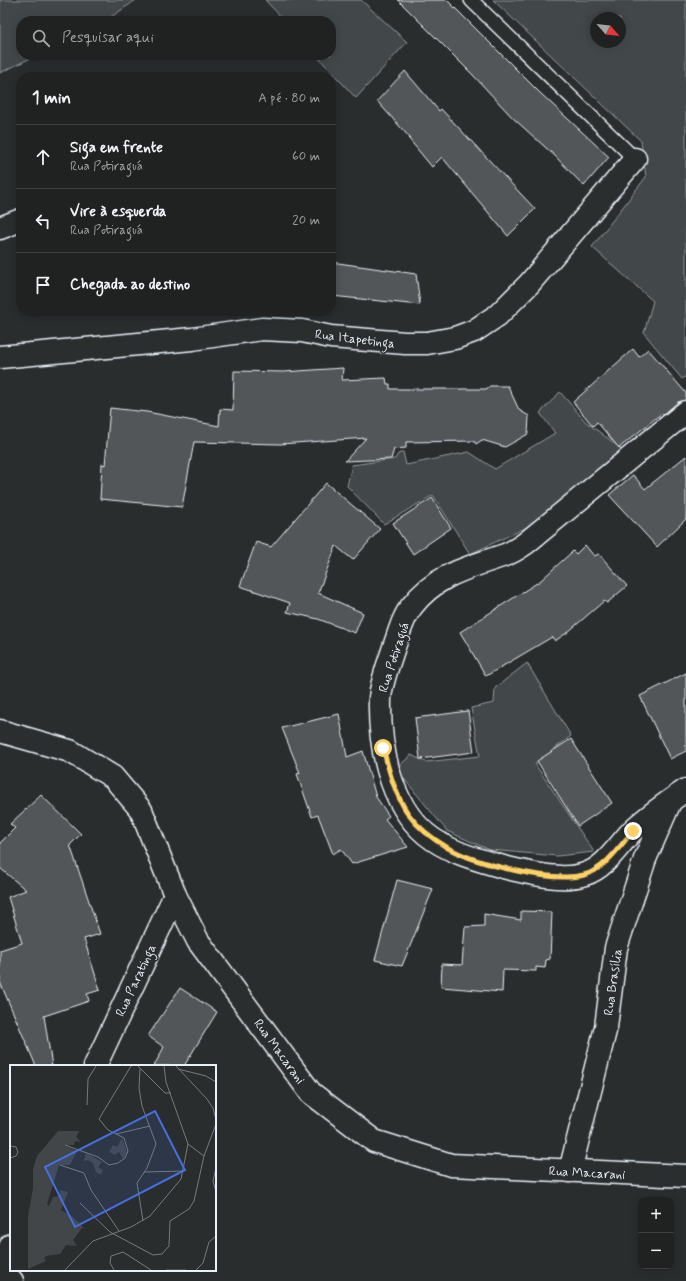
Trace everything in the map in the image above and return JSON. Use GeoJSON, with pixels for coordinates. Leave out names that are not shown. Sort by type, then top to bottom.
{"type":"FeatureCollection","features":[{"type":"Feature","properties":{"kind":"street","name":"Rua Itapetinga"},"geometry":{"type":"LineString","coordinates":[[0,357],[192,339],[262,329],[302,331],[331,337],[405,343],[427,343],[454,338],[474,331],[498,315],[529,284],[635,159]]}},
{"type":"Feature","properties":{"kind":"street"},"geometry":{"type":"LineString","coordinates":[[0,228],[16,222]]}},
{"type":"Feature","properties":{"kind":"street","name":"Rua Potiraguá"},"geometry":{"type":"LineString","coordinates":[[679,795],[633,831],[600,866],[584,875],[558,877],[520,871],[475,859],[449,848],[426,833],[409,815],[394,787],[383,748],[380,698],[400,630],[411,607],[430,587],[449,574],[481,562],[504,556],[526,543],[686,412]]}},
{"type":"Feature","properties":{"kind":"street","name":"Rua Macarani"},"geometry":{"type":"LineString","coordinates":[[0,731],[70,752],[113,777],[141,810],[175,895],[198,941],[311,1093],[374,1140],[451,1165],[686,1176]]}},
{"type":"Feature","properties":{"kind":"street","name":"Rua Brasília"},"geometry":{"type":"LineString","coordinates":[[570,1171],[606,1027],[616,948],[646,859],[679,795]]}},
{"type":"Feature","properties":{"kind":"street","name":"Rua Paratinga"},"geometry":{"type":"LineString","coordinates":[[95,1065],[175,895]]}},
{"type":"Feature","properties":{"kind":"street"},"geometry":{"type":"LineString","coordinates":[[10,1247],[0,1269],[12,1281]]}},
{"type":"Feature","properties":{"kind":"lane"},"geometry":{"type":"LineString","coordinates":[[471,0],[635,159]]}},
{"type":"Feature","properties":{"kind":"shaded area"},"geometry":{"type":"Polygon","coordinates":[[[0,0],[136,0],[112,16],[16,16],[16,60],[27,60],[0,73],[0,0]]]}},
{"type":"Feature","properties":{"kind":"shaded area"},"geometry":{"type":"Polygon","coordinates":[[[265,0],[361,0],[407,42],[356,98],[336,76],[336,72],[332,72],[321,60],[336,60],[336,16],[280,16],[265,0]]]}},
{"type":"Feature","properties":{"kind":"shaded area"},"geometry":{"type":"Polygon","coordinates":[[[493,0],[686,0],[686,376],[682,379],[644,333],[653,301],[592,247],[646,177],[641,141],[493,0]]]}},
{"type":"Feature","properties":{"kind":"shaded area"},"geometry":{"type":"Polygon","coordinates":[[[560,392],[585,421],[624,451],[538,522],[470,554],[433,495],[384,524],[347,486],[352,465],[395,459],[398,454],[403,452],[406,465],[469,452],[495,469],[555,433],[540,413],[560,392]]]}},
{"type":"Feature","properties":{"kind":"shaded area"},"geometry":{"type":"Polygon","coordinates":[[[527,663],[571,736],[535,764],[594,852],[557,856],[490,850],[447,831],[396,769],[411,755],[426,762],[480,756],[471,708],[494,703],[495,688],[527,663]]]}},
{"type":"Feature","properties":{"kind":"building"},"geometry":{"type":"Polygon","coordinates":[[[398,0],[447,0],[539,92],[609,157],[584,186],[555,156],[513,118],[473,75],[398,0]]]}},
{"type":"Feature","properties":{"kind":"building"},"geometry":{"type":"Polygon","coordinates":[[[405,71],[439,111],[441,109],[535,209],[508,236],[442,157],[432,167],[409,139],[410,138],[377,101],[405,71]]]}},
{"type":"Feature","properties":{"kind":"building"},"geometry":{"type":"Polygon","coordinates":[[[336,263],[416,274],[420,305],[336,297],[336,263]]]}},
{"type":"Feature","properties":{"kind":"building"},"geometry":{"type":"Polygon","coordinates":[[[633,349],[639,357],[648,349],[686,393],[686,400],[678,402],[663,415],[662,413],[619,448],[597,422],[593,426],[573,402],[633,349]]]}},
{"type":"Feature","properties":{"kind":"building"},"geometry":{"type":"Polygon","coordinates":[[[343,368],[342,380],[386,378],[387,384],[390,384],[390,389],[486,389],[490,386],[508,386],[519,410],[529,416],[528,434],[505,447],[482,440],[476,444],[474,441],[406,442],[406,448],[394,449],[391,459],[345,461],[366,438],[280,444],[194,442],[182,507],[100,499],[102,464],[105,465],[110,408],[147,412],[219,426],[220,409],[233,410],[234,371],[283,372],[343,368]]]}},
{"type":"Feature","properties":{"kind":"building"},"geometry":{"type":"Polygon","coordinates":[[[686,456],[686,519],[657,547],[609,495],[633,475],[645,489],[686,456]]]}},
{"type":"Feature","properties":{"kind":"building"},"geometry":{"type":"Polygon","coordinates":[[[326,483],[380,529],[353,560],[336,546],[318,593],[363,613],[355,633],[318,619],[287,612],[290,603],[240,586],[256,542],[271,547],[326,483]]]}},
{"type":"Feature","properties":{"kind":"building"},"geometry":{"type":"Polygon","coordinates":[[[432,498],[451,528],[413,554],[393,523],[432,498]]]}},
{"type":"Feature","properties":{"kind":"building"},"geometry":{"type":"Polygon","coordinates":[[[585,545],[594,556],[599,554],[627,586],[607,603],[604,601],[568,632],[555,641],[552,637],[486,676],[460,632],[540,581],[573,551],[576,554],[585,545]]]}},
{"type":"Feature","properties":{"kind":"building"},"geometry":{"type":"Polygon","coordinates":[[[686,673],[686,751],[670,759],[640,696],[686,673]]]}},
{"type":"Feature","properties":{"kind":"building"},"geometry":{"type":"Polygon","coordinates":[[[468,711],[474,752],[420,759],[415,718],[468,711]]]}},
{"type":"Feature","properties":{"kind":"building"},"geometry":{"type":"Polygon","coordinates":[[[339,714],[347,757],[363,751],[376,797],[389,816],[385,819],[408,847],[352,864],[341,849],[333,854],[318,815],[312,817],[297,774],[300,773],[282,728],[339,714]]]}},
{"type":"Feature","properties":{"kind":"building"},"geometry":{"type":"Polygon","coordinates":[[[571,739],[612,803],[578,826],[537,761],[571,739]]]}},
{"type":"Feature","properties":{"kind":"building"},"geometry":{"type":"Polygon","coordinates":[[[41,795],[81,834],[70,845],[100,934],[84,939],[100,990],[87,994],[89,1001],[44,1016],[52,1065],[36,1065],[0,982],[0,950],[22,943],[8,897],[26,890],[0,868],[0,843],[15,828],[10,824],[41,795]]]}},
{"type":"Feature","properties":{"kind":"building"},"geometry":{"type":"Polygon","coordinates":[[[397,880],[433,889],[402,966],[375,960],[397,880]]]}},
{"type":"Feature","properties":{"kind":"building"},"geometry":{"type":"Polygon","coordinates":[[[521,911],[552,912],[550,959],[546,960],[545,968],[536,967],[536,971],[503,970],[502,992],[441,987],[442,964],[462,965],[465,927],[484,926],[484,914],[521,920],[521,911]]]}},
{"type":"Feature","properties":{"kind":"building"},"geometry":{"type":"Polygon","coordinates":[[[180,988],[217,1012],[185,1065],[155,1065],[164,1047],[148,1036],[180,988]]]}},
{"type":"Feature","properties":{"kind":"route"},"geometry":{"type":"LineString","coordinates":[[383,748],[394,787],[409,815],[426,833],[449,848],[475,859],[520,871],[558,877],[584,875],[600,866],[633,831]]}}]}
